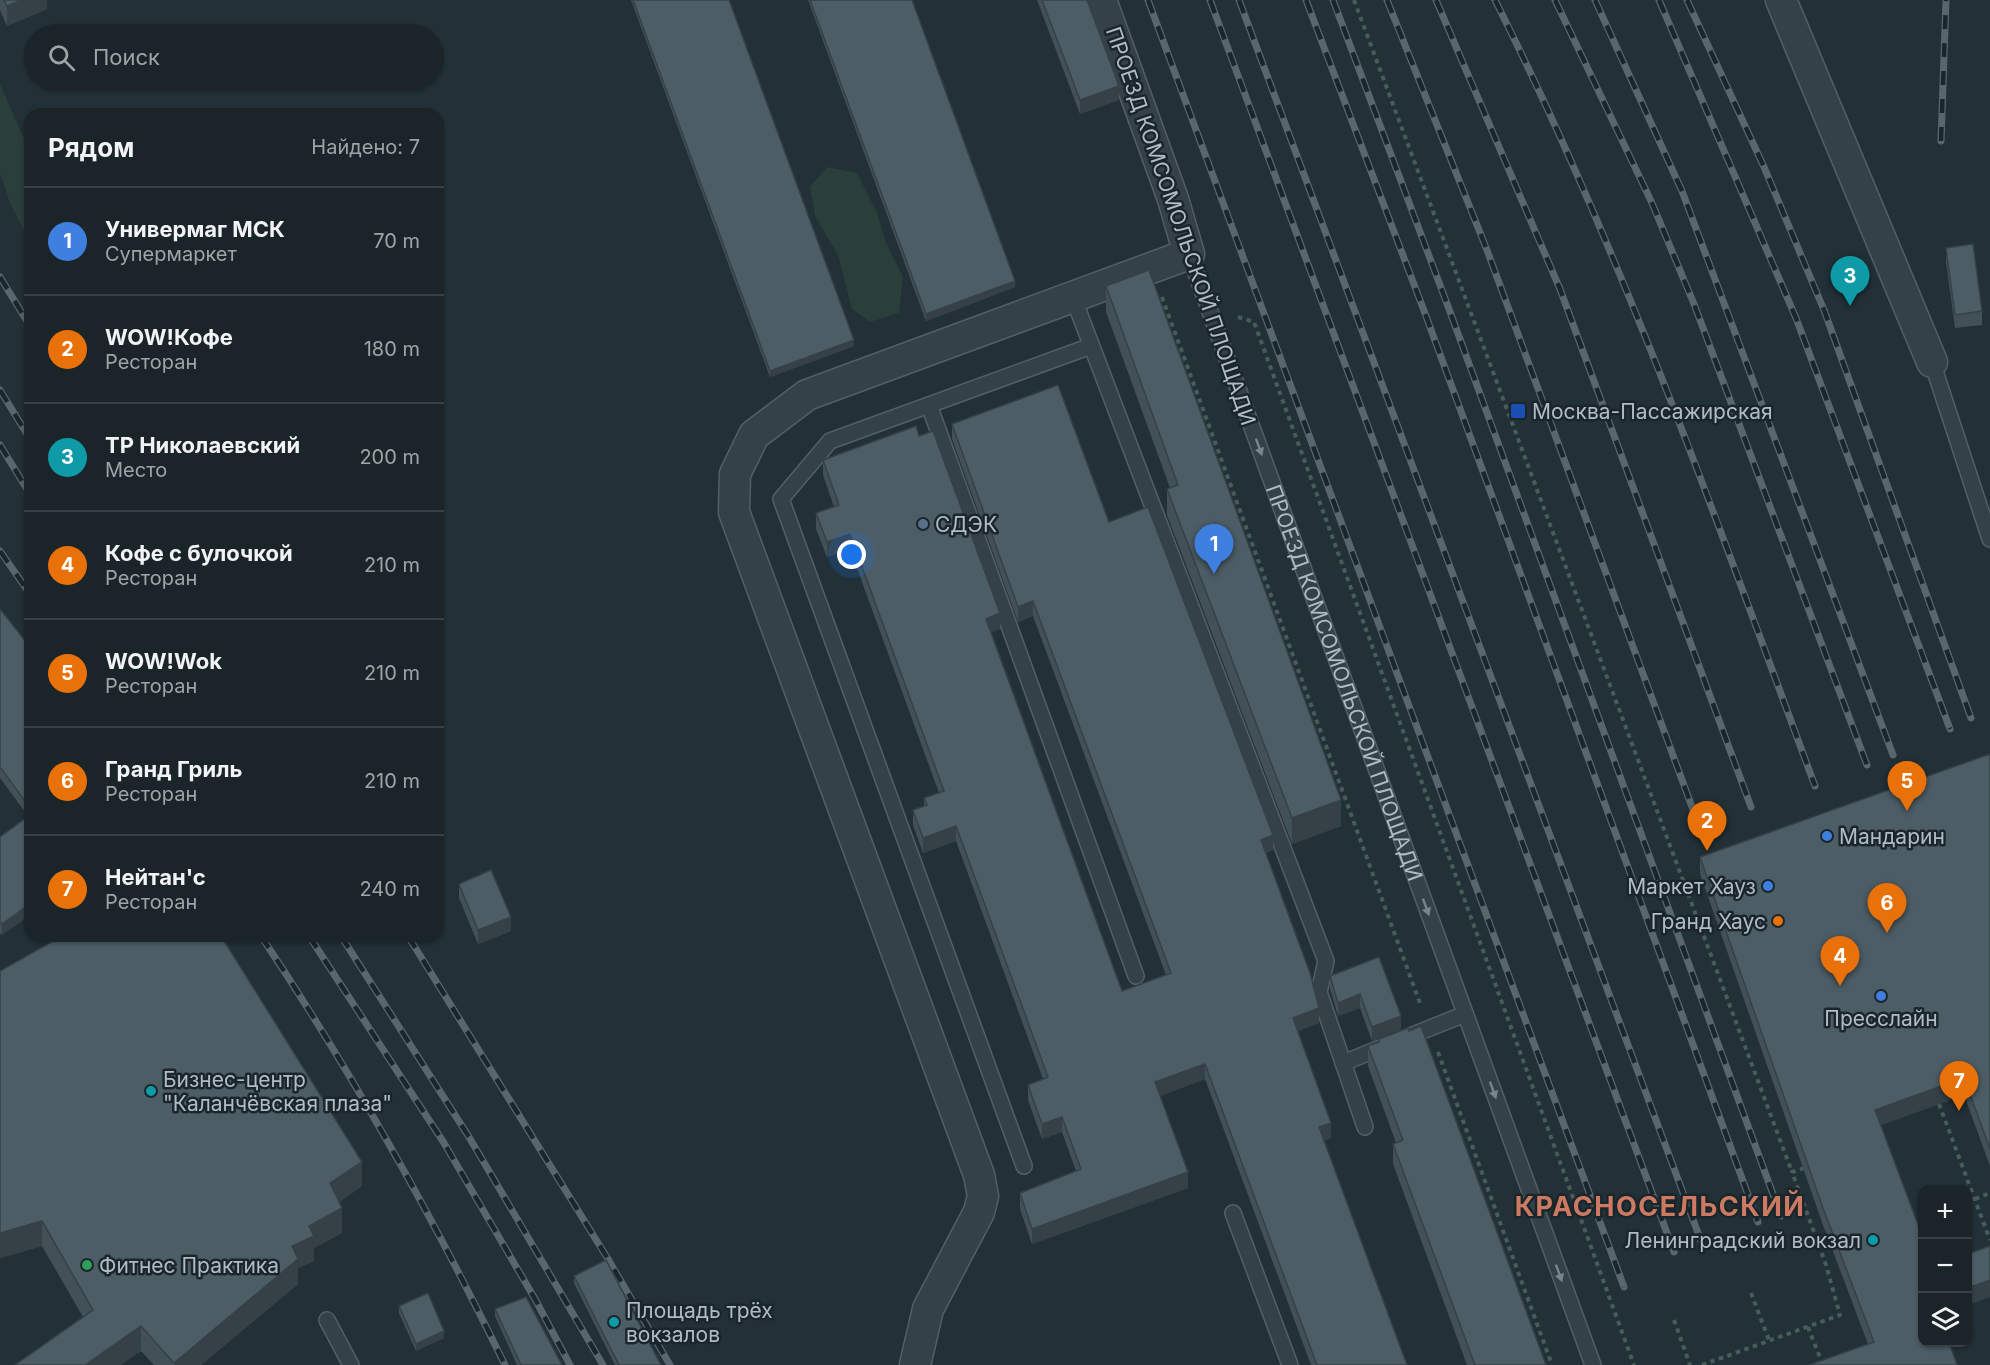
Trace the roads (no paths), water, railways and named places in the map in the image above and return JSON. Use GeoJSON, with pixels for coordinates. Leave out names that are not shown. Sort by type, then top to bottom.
{"type":"FeatureCollection","features":[{"type":"Feature","properties":{"kind":"street","name":"ПРОЕЗД КОМСОМОЛЬСКОЙ ПЛОЩАДИ"},"geometry":{"type":"LineString","coordinates":[[1101,0],[1173,199],[1189,254]]}},
{"type":"Feature","properties":{"kind":"street"},"geometry":{"type":"LineString","coordinates":[[1781,0],[1932,362]]}},
{"type":"Feature","properties":{"kind":"street"},"geometry":{"type":"LineString","coordinates":[[915,1365],[928,1309],[979,1212],[982,1196],[979,1175],[734,512],[735,474],[754,435],[807,395],[1189,254]]}},
{"type":"Feature","properties":{"kind":"lane","name":"ПРОЕЗД КОМСОМОЛЬСКОЙ ПЛОЩАДИ"},"geometry":{"type":"LineString","coordinates":[[1189,254],[1593,1365]]}},
{"type":"Feature","properties":{"kind":"lane"},"geometry":{"type":"LineString","coordinates":[[1073,297],[1326,961],[1319,992],[1365,1127]]}},
{"type":"Feature","properties":{"kind":"lane"},"geometry":{"type":"LineString","coordinates":[[1024,1166],[781,499],[830,441],[1091,346]]}},
{"type":"Feature","properties":{"kind":"lane"},"geometry":{"type":"LineString","coordinates":[[1932,362],[1990,540]]}},
{"type":"Feature","properties":{"kind":"lane"},"geometry":{"type":"LineString","coordinates":[[929,405],[1136,976]]}},
{"type":"Feature","properties":{"kind":"lane"},"geometry":{"type":"LineString","coordinates":[[1343,1063],[1465,1014]]}},
{"type":"Feature","properties":{"kind":"lane"},"geometry":{"type":"LineString","coordinates":[[1233,1213],[1290,1365]]}},
{"type":"Feature","properties":{"kind":"lane"},"geometry":{"type":"LineString","coordinates":[[327,1320],[351,1365]]}},
{"type":"Feature","properties":{"kind":"railway"},"geometry":{"type":"LineString","coordinates":[[1148,0],[1624,1287]]}},
{"type":"Feature","properties":{"kind":"railway"},"geometry":{"type":"LineString","coordinates":[[1210,0],[1674,1252]]}},
{"type":"Feature","properties":{"kind":"railway"},"geometry":{"type":"LineString","coordinates":[[1239,0],[1701,1241]]}},
{"type":"Feature","properties":{"kind":"railway"},"geometry":{"type":"LineString","coordinates":[[1306,0],[1426,316],[1758,1222]]}},
{"type":"Feature","properties":{"kind":"railway"},"geometry":{"type":"LineString","coordinates":[[1333,0],[1449,309],[1781,1216]]}},
{"type":"Feature","properties":{"kind":"railway"},"geometry":{"type":"LineString","coordinates":[[1387,0],[1487,250],[1699,826]]}},
{"type":"Feature","properties":{"kind":"railway"},"geometry":{"type":"LineString","coordinates":[[1436,0],[1560,289],[1751,807]]}},
{"type":"Feature","properties":{"kind":"railway"},"geometry":{"type":"LineString","coordinates":[[1495,0],[1585,192],[1666,388],[1815,786]]}},
{"type":"Feature","properties":{"kind":"railway"},"geometry":{"type":"LineString","coordinates":[[1555,0],[1652,203],[1694,304],[1867,765]]}},
{"type":"Feature","properties":{"kind":"railway"},"geometry":{"type":"LineString","coordinates":[[1595,0],[1682,191],[1893,755]]}},
{"type":"Feature","properties":{"kind":"railway"},"geometry":{"type":"LineString","coordinates":[[1659,0],[1796,318],[1950,729]]}},
{"type":"Feature","properties":{"kind":"railway"},"geometry":{"type":"LineString","coordinates":[[1687,0],[1764,167],[1824,310],[1971,718]]}},
{"type":"Feature","properties":{"kind":"railway"},"geometry":{"type":"LineString","coordinates":[[1941,141],[1946,0]]}},
{"type":"Feature","properties":{"kind":"railway"},"geometry":{"type":"LineString","coordinates":[[0,277],[24,316]]}},
{"type":"Feature","properties":{"kind":"railway"},"geometry":{"type":"LineString","coordinates":[[0,390],[24,429]]}},
{"type":"Feature","properties":{"kind":"railway"},"geometry":{"type":"LineString","coordinates":[[0,445],[24,484]]}},
{"type":"Feature","properties":{"kind":"railway"},"geometry":{"type":"LineString","coordinates":[[0,551],[24,585]]}},
{"type":"Feature","properties":{"kind":"railway"},"geometry":{"type":"LineString","coordinates":[[265,942],[360,1093],[449,1255],[505,1365]]}},
{"type":"Feature","properties":{"kind":"railway"},"geometry":{"type":"LineString","coordinates":[[313,942],[444,1143],[535,1299],[570,1365]]}},
{"type":"Feature","properties":{"kind":"railway"},"geometry":{"type":"LineString","coordinates":[[345,942],[469,1137],[603,1365]]}},
{"type":"Feature","properties":{"kind":"railway"},"geometry":{"type":"LineString","coordinates":[[412,942],[608,1259],[670,1365]]}},
{"type":"Feature","properties":{"kind":"place","name":"ТР Николаевский"},"geometry":{"type":"Point","coordinates":[1850,306]}},
{"type":"Feature","properties":{"kind":"place","name":"Москва-Пассажирская"},"geometry":{"type":"Point","coordinates":[1518,411]}},
{"type":"Feature","properties":{"kind":"place","name":"СДЭК"},"geometry":{"type":"Point","coordinates":[923,524]}},
{"type":"Feature","properties":{"kind":"place","name":"Универмаг МСК"},"geometry":{"type":"Point","coordinates":[1214,574]}},
{"type":"Feature","properties":{"kind":"place","name":"WOW!Wok"},"geometry":{"type":"Point","coordinates":[1907,811]}},
{"type":"Feature","properties":{"kind":"place","name":"Мандарин"},"geometry":{"type":"Point","coordinates":[1827,836]}},
{"type":"Feature","properties":{"kind":"place","name":"WOW!Кофе"},"geometry":{"type":"Point","coordinates":[1707,851]}},
{"type":"Feature","properties":{"kind":"place","name":"Маркет Хауз"},"geometry":{"type":"Point","coordinates":[1768,886]}},
{"type":"Feature","properties":{"kind":"place","name":"Гранд Хаус"},"geometry":{"type":"Point","coordinates":[1778,921]}},
{"type":"Feature","properties":{"kind":"place","name":"Гранд Гриль"},"geometry":{"type":"Point","coordinates":[1887,933]}},
{"type":"Feature","properties":{"kind":"place","name":"Кофе с булочкой"},"geometry":{"type":"Point","coordinates":[1840,986]}},
{"type":"Feature","properties":{"kind":"place","name":"Пресслайн"},"geometry":{"type":"Point","coordinates":[1881,996]}},
{"type":"Feature","properties":{"kind":"place","name":"Бизнес-центр \"Каланчёвская плаза\""},"geometry":{"type":"Point","coordinates":[151,1091]}},
{"type":"Feature","properties":{"kind":"place","name":"Нейтан'с"},"geometry":{"type":"Point","coordinates":[1959,1111]}},
{"type":"Feature","properties":{"kind":"place","name":"Ленинградский вокзал"},"geometry":{"type":"Point","coordinates":[1873,1240]}},
{"type":"Feature","properties":{"kind":"place","name":"Фитнес Практика"},"geometry":{"type":"Point","coordinates":[87,1265]}},
{"type":"Feature","properties":{"kind":"place","name":"Площадь трёх вокзалов"},"geometry":{"type":"Point","coordinates":[614,1322]}},
{"type":"Feature","properties":{"kind":"district","name":"КРАСНОСЕЛЬСКИЙ"},"geometry":{"type":"Point","coordinates":[1660,1206]}}]}
